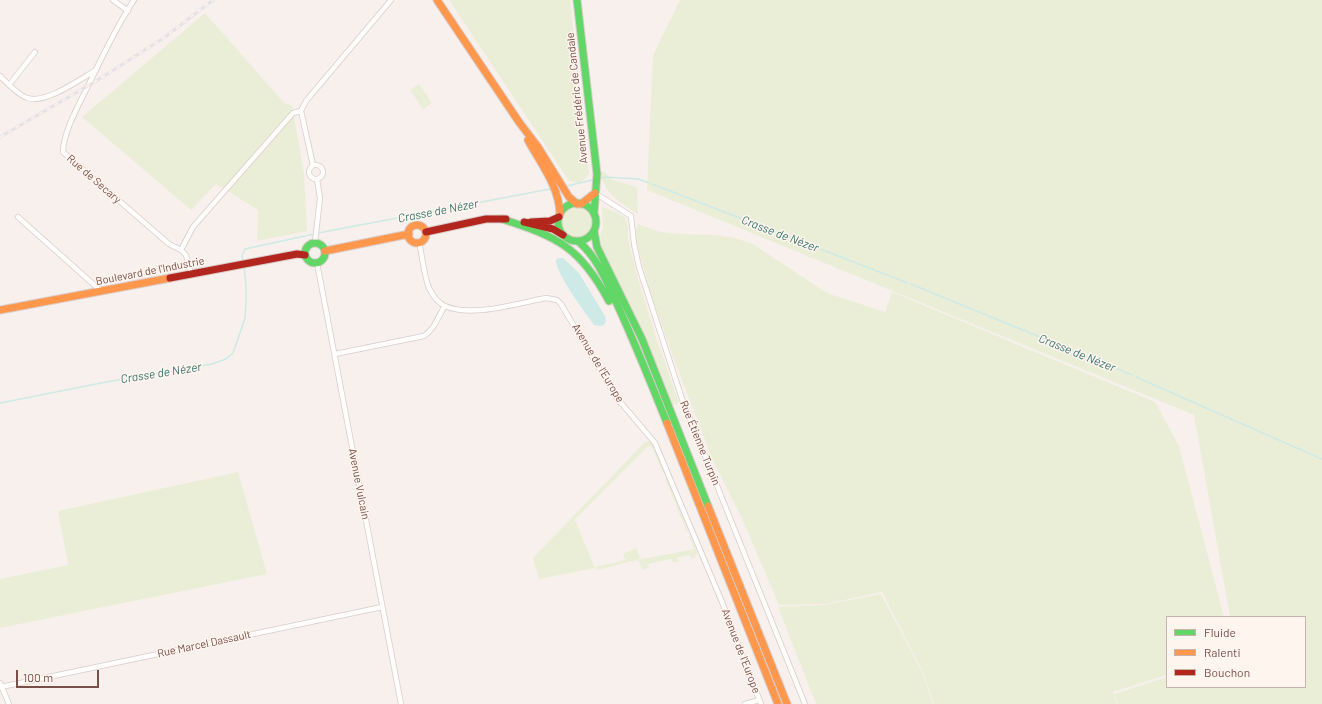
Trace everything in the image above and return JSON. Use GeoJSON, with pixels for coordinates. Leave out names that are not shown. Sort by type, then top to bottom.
{"type":"FeatureCollection","features":[{"type":"Feature","properties":{"kind":"main road"},"geometry":{"type":"LineString","coordinates":[[436,0],[464,39],[519,122],[538,147],[569,197],[579,204],[589,207],[594,214],[596,221],[594,231],[595,242],[642,339],[787,704]]}},
{"type":"Feature","properties":{"kind":"main road","name":"Avenue Frédéric de Candale"},"geometry":{"type":"LineString","coordinates":[[577,0],[597,185],[594,214]]}},
{"type":"Feature","properties":{"kind":"main road"},"geometry":{"type":"LineString","coordinates":[[519,122],[554,186],[559,200],[560,215],[558,225],[563,235]]}},
{"type":"Feature","properties":{"kind":"main road"},"geometry":{"type":"LineString","coordinates":[[426,232],[486,219],[527,222],[550,221],[560,215],[568,206],[579,204],[595,193]]}},
{"type":"Feature","properties":{"kind":"main road"},"geometry":{"type":"LineString","coordinates":[[502,219],[554,238],[565,245],[582,261],[598,281],[619,320],[662,410]]}},
{"type":"Feature","properties":{"kind":"main road"},"geometry":{"type":"LineString","coordinates":[[527,222],[554,230],[567,238],[579,242],[589,252],[613,295],[662,410],[778,704]]}},
{"type":"Feature","properties":{"kind":"main road"},"geometry":{"type":"LineString","coordinates":[[418,225],[424,227],[426,232],[425,238],[419,242],[413,242],[408,234],[412,226],[418,225]]}},
{"type":"Feature","properties":{"kind":"main road"},"geometry":{"type":"LineString","coordinates":[[579,242],[591,236],[594,231]]}},
{"type":"Feature","properties":{"kind":"main road"},"geometry":{"type":"LineString","coordinates":[[325,251],[408,234]]}},
{"type":"Feature","properties":{"kind":"main road"},"geometry":{"type":"LineString","coordinates":[[315,239],[325,251],[324,257],[317,263],[308,260],[305,255],[306,248],[315,239]]}},
{"type":"Feature","properties":{"kind":"main road","name":"Boulevard de l'Industrie"},"geometry":{"type":"LineString","coordinates":[[0,310],[297,254],[305,255]]}},
{"type":"Feature","properties":{"kind":"street"},"geometry":{"type":"LineString","coordinates":[[113,0],[128,11]]}},
{"type":"Feature","properties":{"kind":"street","name":"Rue de Secary"},"geometry":{"type":"LineString","coordinates":[[134,0],[108,46],[76,110],[63,145],[63,152],[169,244],[182,250]]}},
{"type":"Feature","properties":{"kind":"street"},"geometry":{"type":"LineString","coordinates":[[317,179],[312,178],[309,175],[310,168],[313,164],[301,111],[306,101],[391,0]]}},
{"type":"Feature","properties":{"kind":"street"},"geometry":{"type":"LineString","coordinates":[[9,85],[35,52]]}},
{"type":"Feature","properties":{"kind":"street"},"geometry":{"type":"LineString","coordinates":[[0,76],[9,85],[28,98],[39,98],[53,94],[96,70]]}},
{"type":"Feature","properties":{"kind":"street"},"geometry":{"type":"LineString","coordinates":[[191,274],[186,255],[182,250],[193,228],[293,113],[301,111]]}},
{"type":"Feature","properties":{"kind":"street"},"geometry":{"type":"LineString","coordinates":[[313,164],[318,164],[323,169],[322,175],[317,179]]}},
{"type":"Feature","properties":{"kind":"street"},"geometry":{"type":"LineString","coordinates":[[315,239],[320,198],[317,179]]}},
{"type":"Feature","properties":{"kind":"street","name":"Rue Étienne Turpin"},"geometry":{"type":"LineString","coordinates":[[595,193],[631,216],[634,244],[640,267],[682,399],[743,547],[805,704]]}},
{"type":"Feature","properties":{"kind":"street"},"geometry":{"type":"LineString","coordinates":[[18,217],[101,291]]}},
{"type":"Feature","properties":{"kind":"street"},"geometry":{"type":"LineString","coordinates":[[334,354],[424,336],[429,333],[445,306],[433,295],[428,287],[419,242]]}},
{"type":"Feature","properties":{"kind":"street","name":"Avenue Vulcain"},"geometry":{"type":"LineString","coordinates":[[317,263],[401,704]]}},
{"type":"Feature","properties":{"kind":"street","name":"Avenue de l'Europe"},"geometry":{"type":"LineString","coordinates":[[445,306],[467,310],[480,310],[546,298],[557,300],[561,304],[616,397],[655,443],[722,602],[760,702]]}},
{"type":"Feature","properties":{"kind":"street","name":"Rue Marcel Dassault"},"geometry":{"type":"LineString","coordinates":[[1,685],[382,607]]}},
{"type":"Feature","properties":{"kind":"street"},"geometry":{"type":"LineString","coordinates":[[1,685],[9,704]]}},
{"type":"Feature","properties":{"kind":"street"},"geometry":{"type":"LineString","coordinates":[[745,704],[760,702]]}},
{"type":"Feature","properties":{"kind":"green space"},"geometry":{"type":"Polygon","coordinates":[[[449,0],[570,0],[589,174],[581,183],[569,181],[449,0]]]}},
{"type":"Feature","properties":{"kind":"green space"},"geometry":{"type":"Polygon","coordinates":[[[680,0],[1322,0],[1322,704],[1118,704],[1114,694],[1166,677],[1166,688],[1306,688],[1306,616],[1230,616],[1194,415],[647,190],[653,55],[680,0]]]}},
{"type":"Feature","properties":{"kind":"green space"},"geometry":{"type":"Polygon","coordinates":[[[205,13],[285,104],[292,105],[304,174],[307,231],[257,241],[258,210],[216,184],[191,210],[82,117],[205,13]]]}},
{"type":"Feature","properties":{"kind":"green space"},"geometry":{"type":"Polygon","coordinates":[[[419,84],[432,103],[423,109],[410,90],[419,84]]]}},
{"type":"Feature","properties":{"kind":"green space"},"geometry":{"type":"Polygon","coordinates":[[[604,172],[613,180],[637,187],[638,214],[614,198],[603,181],[600,173],[604,172]]]}},
{"type":"Feature","properties":{"kind":"green space"},"geometry":{"type":"Polygon","coordinates":[[[577,207],[588,211],[592,222],[588,233],[577,237],[566,233],[562,222],[566,211],[577,207]]]}},
{"type":"Feature","properties":{"kind":"green space"},"geometry":{"type":"Polygon","coordinates":[[[602,207],[616,212],[625,218],[628,227],[628,239],[638,279],[679,403],[672,406],[603,251],[600,236],[603,227],[602,207]]]}},
{"type":"Feature","properties":{"kind":"green space"},"geometry":{"type":"Polygon","coordinates":[[[638,224],[660,232],[715,235],[735,238],[753,244],[827,293],[885,312],[892,292],[1155,402],[1179,446],[1224,616],[1166,616],[1166,675],[1113,692],[1117,704],[934,704],[921,668],[882,592],[825,604],[779,605],[744,523],[714,463],[649,289],[635,235],[638,224]]]}},
{"type":"Feature","properties":{"kind":"green space"},"geometry":{"type":"Polygon","coordinates":[[[645,442],[652,442],[664,472],[663,473],[652,447],[648,446],[575,519],[574,518],[595,568],[539,579],[533,558],[645,442]]]}},
{"type":"Feature","properties":{"kind":"green space"},"geometry":{"type":"Polygon","coordinates":[[[238,472],[267,574],[0,628],[0,579],[68,565],[58,511],[238,472]]]}},
{"type":"Feature","properties":{"kind":"green space"},"geometry":{"type":"Polygon","coordinates":[[[665,478],[667,478],[688,531],[687,533],[665,478]]]}},
{"type":"Feature","properties":{"kind":"green space"},"geometry":{"type":"Polygon","coordinates":[[[689,536],[691,537],[697,552],[696,557],[692,559],[689,555],[677,558],[679,561],[673,563],[671,559],[648,564],[649,568],[643,570],[638,560],[694,549],[689,536]]]}},
{"type":"Feature","properties":{"kind":"green space"},"geometry":{"type":"Polygon","coordinates":[[[636,548],[641,559],[597,570],[596,567],[625,560],[623,554],[636,548]]]}},
{"type":"Feature","properties":{"kind":"green space"},"geometry":{"type":"Polygon","coordinates":[[[881,594],[921,670],[933,704],[816,704],[778,607],[824,605],[881,594]]]}},
{"type":"Feature","properties":{"kind":"water"},"geometry":{"type":"Polygon","coordinates":[[[563,258],[579,273],[605,316],[606,321],[604,325],[594,325],[571,292],[557,265],[556,259],[563,258]]]}},
{"type":"Feature","properties":{"kind":"waterway","name":"Crasse de Nézer"},"geometry":{"type":"LineString","coordinates":[[602,178],[638,179],[649,183]]}},
{"type":"Feature","properties":{"kind":"waterway","name":"Crasse de Nézer"},"geometry":{"type":"LineString","coordinates":[[567,186],[592,180]]}},
{"type":"Feature","properties":{"kind":"waterway","name":"Crasse de Nézer"},"geometry":{"type":"LineString","coordinates":[[652,184],[908,283]]}},
{"type":"Feature","properties":{"kind":"waterway","name":"Crasse de Nézer"},"geometry":{"type":"LineString","coordinates":[[318,233],[550,189]]}},
{"type":"Feature","properties":{"kind":"waterway","name":"Crasse de Nézer"},"geometry":{"type":"LineString","coordinates":[[243,262],[242,256],[245,249],[314,234]]}},
{"type":"Feature","properties":{"kind":"waterway","name":"Crasse de Nézer"},"geometry":{"type":"LineString","coordinates":[[0,403],[106,382],[212,364],[226,359],[233,353],[245,318],[246,286],[244,267]]}},
{"type":"Feature","properties":{"kind":"waterway","name":"Crasse de Nézer"},"geometry":{"type":"LineString","coordinates":[[911,284],[1132,375]]}},
{"type":"Feature","properties":{"kind":"waterway","name":"Crasse de Nézer"},"geometry":{"type":"LineString","coordinates":[[1136,377],[1322,459]]}},
{"type":"Feature","properties":{"kind":"railway"},"geometry":{"type":"LineString","coordinates":[[0,137],[98,80],[165,37],[213,0]]}},
{"type":"Feature","properties":{"kind":"traffic: fast"},"geometry":{"type":"LineString","coordinates":[[577,0],[597,174],[594,214]]}},
{"type":"Feature","properties":{"kind":"traffic: fast"},"geometry":{"type":"LineString","coordinates":[[577,203],[587,206],[593,212],[596,222],[593,232],[587,238],[577,241],[567,238],[561,232],[558,222],[561,212],[567,206],[577,203]]}},
{"type":"Feature","properties":{"kind":"traffic: fast"},"geometry":{"type":"LineString","coordinates":[[502,219],[538,232],[566,246],[588,268],[609,301]]}},
{"type":"Feature","properties":{"kind":"traffic: fast"},"geometry":{"type":"LineString","coordinates":[[594,231],[597,247],[642,339],[708,506]]}},
{"type":"Feature","properties":{"kind":"traffic: fast"},"geometry":{"type":"LineString","coordinates":[[579,242],[592,255],[606,279],[637,348],[667,423]]}},
{"type":"Feature","properties":{"kind":"traffic: fast"},"geometry":{"type":"LineString","coordinates":[[311,243],[319,243],[325,249],[325,253],[325,257],[319,263],[311,263],[305,257],[305,249],[311,243]]}},
{"type":"Feature","properties":{"kind":"traffic: slow"},"geometry":{"type":"LineString","coordinates":[[437,0],[519,122],[538,147],[569,197],[577,204]]}},
{"type":"Feature","properties":{"kind":"traffic: slow"},"geometry":{"type":"LineString","coordinates":[[528,140],[553,185],[559,204],[560,214]]}},
{"type":"Feature","properties":{"kind":"traffic: slow"},"geometry":{"type":"LineString","coordinates":[[581,204],[595,193]]}},
{"type":"Feature","properties":{"kind":"traffic: slow"},"geometry":{"type":"LineString","coordinates":[[417,225],[423,228],[426,234],[423,240],[417,243],[411,240],[408,234],[411,228],[417,225]]}},
{"type":"Feature","properties":{"kind":"traffic: slow"},"geometry":{"type":"LineString","coordinates":[[325,251],[409,234]]}},
{"type":"Feature","properties":{"kind":"traffic: slow"},"geometry":{"type":"LineString","coordinates":[[0,310],[170,278]]}},
{"type":"Feature","properties":{"kind":"traffic: slow"},"geometry":{"type":"LineString","coordinates":[[667,423],[778,704]]}},
{"type":"Feature","properties":{"kind":"traffic: slow"},"geometry":{"type":"LineString","coordinates":[[708,506],[787,704]]}},
{"type":"Feature","properties":{"kind":"traffic: jam"},"geometry":{"type":"LineString","coordinates":[[531,222],[550,221],[559,217]]}},
{"type":"Feature","properties":{"kind":"traffic: jam"},"geometry":{"type":"LineString","coordinates":[[426,232],[486,219],[506,219]]}},
{"type":"Feature","properties":{"kind":"traffic: jam"},"geometry":{"type":"LineString","coordinates":[[524,222],[553,229],[563,235]]}},
{"type":"Feature","properties":{"kind":"traffic: jam"},"geometry":{"type":"LineString","coordinates":[[170,278],[297,254],[305,255]]}}]}
